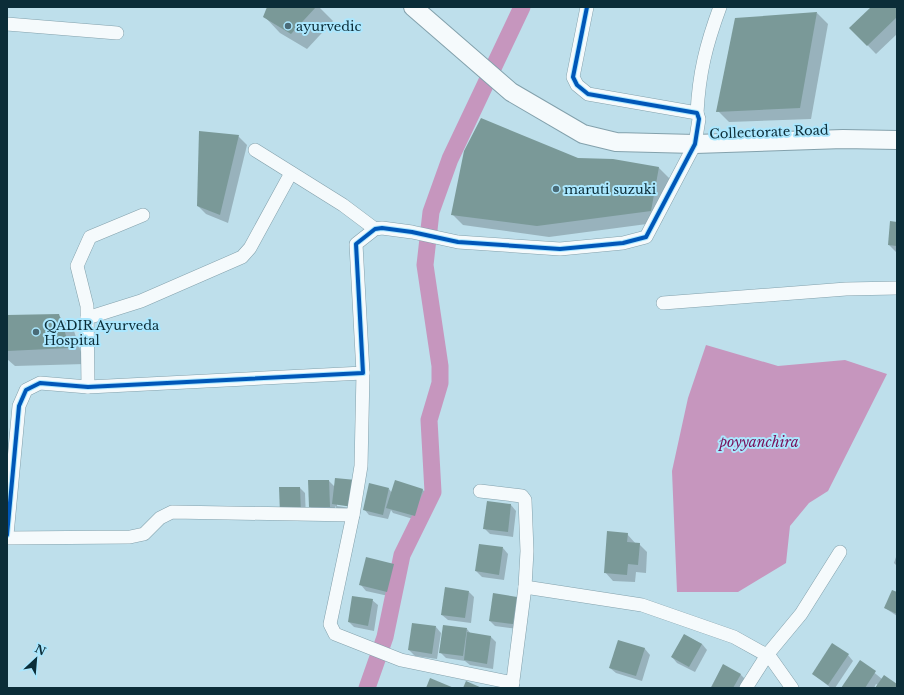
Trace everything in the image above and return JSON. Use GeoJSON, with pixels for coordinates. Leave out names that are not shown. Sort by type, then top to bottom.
{"type":"FeatureCollection","features":[{"type":"Feature","properties":{"kind":"main road","name":"Collectorate Road"},"geometry":{"type":"LineString","coordinates":[[413,7],[482,69],[511,92],[583,134],[616,142],[695,144],[843,139],[897,140]]}},
{"type":"Feature","properties":{"kind":"street"},"geometry":{"type":"LineString","coordinates":[[587,7],[572,77],[577,85],[588,94],[600,97],[696,113]]}},
{"type":"Feature","properties":{"kind":"street"},"geometry":{"type":"LineString","coordinates":[[480,491],[522,496],[525,500],[527,551],[525,587],[512,686],[401,660],[335,634],[331,630],[330,624],[353,515],[361,466],[363,373],[356,244],[375,230],[382,228],[412,232],[458,242],[560,249],[623,242],[646,237],[695,144],[699,119],[696,113],[700,70],[706,45],[720,7]]}},
{"type":"Feature","properties":{"kind":"street"},"geometry":{"type":"LineString","coordinates":[[7,24],[118,33]]}},
{"type":"Feature","properties":{"kind":"street"},"geometry":{"type":"LineString","coordinates":[[255,150],[343,205],[375,230]]}},
{"type":"Feature","properties":{"kind":"street"},"geometry":{"type":"LineString","coordinates":[[88,318],[141,301],[242,257],[250,248],[291,173]]}},
{"type":"Feature","properties":{"kind":"street"},"geometry":{"type":"LineString","coordinates":[[88,387],[87,306],[77,266],[90,237],[143,215]]}},
{"type":"Feature","properties":{"kind":"street"},"geometry":{"type":"LineString","coordinates":[[663,303],[846,290],[897,288]]}},
{"type":"Feature","properties":{"kind":"street"},"geometry":{"type":"LineString","coordinates":[[7,535],[19,406],[26,390],[40,383],[88,387],[363,373]]}},
{"type":"Feature","properties":{"kind":"street"},"geometry":{"type":"LineString","coordinates":[[7,538],[130,537],[144,534],[160,518],[172,512],[353,515]]}},
{"type":"Feature","properties":{"kind":"street"},"geometry":{"type":"LineString","coordinates":[[746,688],[767,655],[801,614],[840,552]]}},
{"type":"Feature","properties":{"kind":"street"},"geometry":{"type":"LineString","coordinates":[[525,587],[642,605],[734,637],[770,657],[792,688]]}},
{"type":"Feature","properties":{"kind":"water","name":"poyyanchira"},"geometry":{"type":"Polygon","coordinates":[[[706,345],[778,366],[845,360],[887,374],[828,491],[809,503],[790,526],[786,563],[738,592],[677,592],[672,471],[688,398],[706,345]]]}},
{"type":"Feature","properties":{"kind":"building","name":"ayurvedic"},"geometry":{"type":"Polygon","coordinates":[[[267,7],[316,7],[291,34],[263,17],[267,7]]]}},
{"type":"Feature","properties":{"kind":"building"},"geometry":{"type":"Polygon","coordinates":[[[871,7],[897,7],[897,17],[867,46],[849,28],[871,7]]]}},
{"type":"Feature","properties":{"kind":"building"},"geometry":{"type":"Polygon","coordinates":[[[817,12],[800,108],[716,112],[735,18],[817,12]]]}},
{"type":"Feature","properties":{"kind":"building","name":"maruti suzuki"},"geometry":{"type":"Polygon","coordinates":[[[481,118],[578,158],[613,159],[659,167],[651,211],[537,226],[451,215],[464,151],[481,118]]]}},
{"type":"Feature","properties":{"kind":"building"},"geometry":{"type":"Polygon","coordinates":[[[199,131],[239,135],[220,215],[197,206],[199,131]]]}},
{"type":"Feature","properties":{"kind":"building"},"geometry":{"type":"Polygon","coordinates":[[[890,221],[897,222],[897,246],[888,245],[890,221]]]}},
{"type":"Feature","properties":{"kind":"building","name":"QADIR Ayurveda Hospital"},"geometry":{"type":"Polygon","coordinates":[[[59,314],[70,348],[7,351],[7,315],[59,314]]]}},
{"type":"Feature","properties":{"kind":"building"},"geometry":{"type":"Polygon","coordinates":[[[335,478],[356,480],[353,507],[332,504],[335,478]]]}},
{"type":"Feature","properties":{"kind":"building"},"geometry":{"type":"Polygon","coordinates":[[[308,480],[329,480],[330,507],[309,507],[308,480]]]}},
{"type":"Feature","properties":{"kind":"building"},"geometry":{"type":"Polygon","coordinates":[[[395,480],[423,489],[415,516],[386,508],[395,480]]]}},
{"type":"Feature","properties":{"kind":"building"},"geometry":{"type":"Polygon","coordinates":[[[369,483],[389,488],[383,515],[363,510],[369,483]]]}},
{"type":"Feature","properties":{"kind":"building"},"geometry":{"type":"Polygon","coordinates":[[[279,487],[300,487],[301,514],[280,514],[279,487]]]}},
{"type":"Feature","properties":{"kind":"building"},"geometry":{"type":"Polygon","coordinates":[[[487,501],[511,504],[508,532],[483,529],[487,501]]]}},
{"type":"Feature","properties":{"kind":"building"},"geometry":{"type":"Polygon","coordinates":[[[607,531],[628,533],[627,542],[640,543],[638,565],[628,564],[627,575],[604,573],[607,531]]]}},
{"type":"Feature","properties":{"kind":"building"},"geometry":{"type":"Polygon","coordinates":[[[479,544],[503,547],[499,575],[475,571],[479,544]]]}},
{"type":"Feature","properties":{"kind":"building"},"geometry":{"type":"Polygon","coordinates":[[[366,557],[394,564],[387,592],[359,585],[366,557]]]}},
{"type":"Feature","properties":{"kind":"building"},"geometry":{"type":"Polygon","coordinates":[[[445,587],[469,591],[465,618],[441,615],[445,587]]]}},
{"type":"Feature","properties":{"kind":"building"},"geometry":{"type":"Polygon","coordinates":[[[892,590],[897,592],[897,614],[884,608],[892,590]]]}},
{"type":"Feature","properties":{"kind":"building"},"geometry":{"type":"Polygon","coordinates":[[[493,593],[517,597],[513,624],[489,621],[493,593]]]}},
{"type":"Feature","properties":{"kind":"building"},"geometry":{"type":"Polygon","coordinates":[[[352,596],[373,599],[368,626],[348,622],[352,596]]]}},
{"type":"Feature","properties":{"kind":"building"},"geometry":{"type":"Polygon","coordinates":[[[412,623],[436,626],[432,654],[408,650],[412,623]]]}},
{"type":"Feature","properties":{"kind":"building"},"geometry":{"type":"Polygon","coordinates":[[[443,625],[467,628],[463,656],[439,653],[443,625]]]}},
{"type":"Feature","properties":{"kind":"building"},"geometry":{"type":"Polygon","coordinates":[[[467,632],[491,636],[487,664],[464,660],[467,632]]]}},
{"type":"Feature","properties":{"kind":"building"},"geometry":{"type":"Polygon","coordinates":[[[684,634],[702,644],[689,667],[671,657],[684,634]]]}},
{"type":"Feature","properties":{"kind":"building"},"geometry":{"type":"Polygon","coordinates":[[[618,640],[645,648],[636,676],[609,668],[618,640]]]}},
{"type":"Feature","properties":{"kind":"building"},"geometry":{"type":"Polygon","coordinates":[[[832,643],[849,654],[828,685],[812,674],[832,643]]]}},
{"type":"Feature","properties":{"kind":"building"},"geometry":{"type":"Polygon","coordinates":[[[860,660],[876,671],[865,688],[841,688],[860,660]]]}},
{"type":"Feature","properties":{"kind":"building"},"geometry":{"type":"Polygon","coordinates":[[[723,664],[741,674],[733,688],[711,688],[723,664]]]}},
{"type":"Feature","properties":{"kind":"building"},"geometry":{"type":"Polygon","coordinates":[[[884,675],[897,684],[897,688],[875,688],[884,675]]]}},
{"type":"Feature","properties":{"kind":"building"},"geometry":{"type":"Polygon","coordinates":[[[430,678],[454,688],[426,688],[430,678]]]}},
{"type":"Feature","properties":{"kind":"building"},"geometry":{"type":"Polygon","coordinates":[[[466,681],[482,688],[463,688],[466,681]]]}},
{"type":"Feature","properties":{"kind":"waterway"},"geometry":{"type":"LineString","coordinates":[[367,688],[385,637],[402,555],[433,492],[429,420],[440,383],[440,366],[425,265],[431,212],[450,159],[522,7]]}},
{"type":"Feature","properties":{"kind":"cycle path"},"geometry":{"type":"LineString","coordinates":[[7,535],[19,406],[26,390],[40,383],[88,387],[363,373],[356,244],[375,229],[382,228],[412,232],[458,242],[560,249],[623,243],[646,237],[695,144],[699,119],[697,113],[588,94],[577,85],[573,77],[587,7]]}},
{"type":"Feature","properties":{"kind":"place","name":"ayurvedic"},"geometry":{"type":"Point","coordinates":[288,26]}},
{"type":"Feature","properties":{"kind":"place","name":"maruti suzuki"},"geometry":{"type":"Point","coordinates":[556,189]}},
{"type":"Feature","properties":{"kind":"place","name":"QADIR Ayurveda Hospital"},"geometry":{"type":"Point","coordinates":[36,332]}}]}
